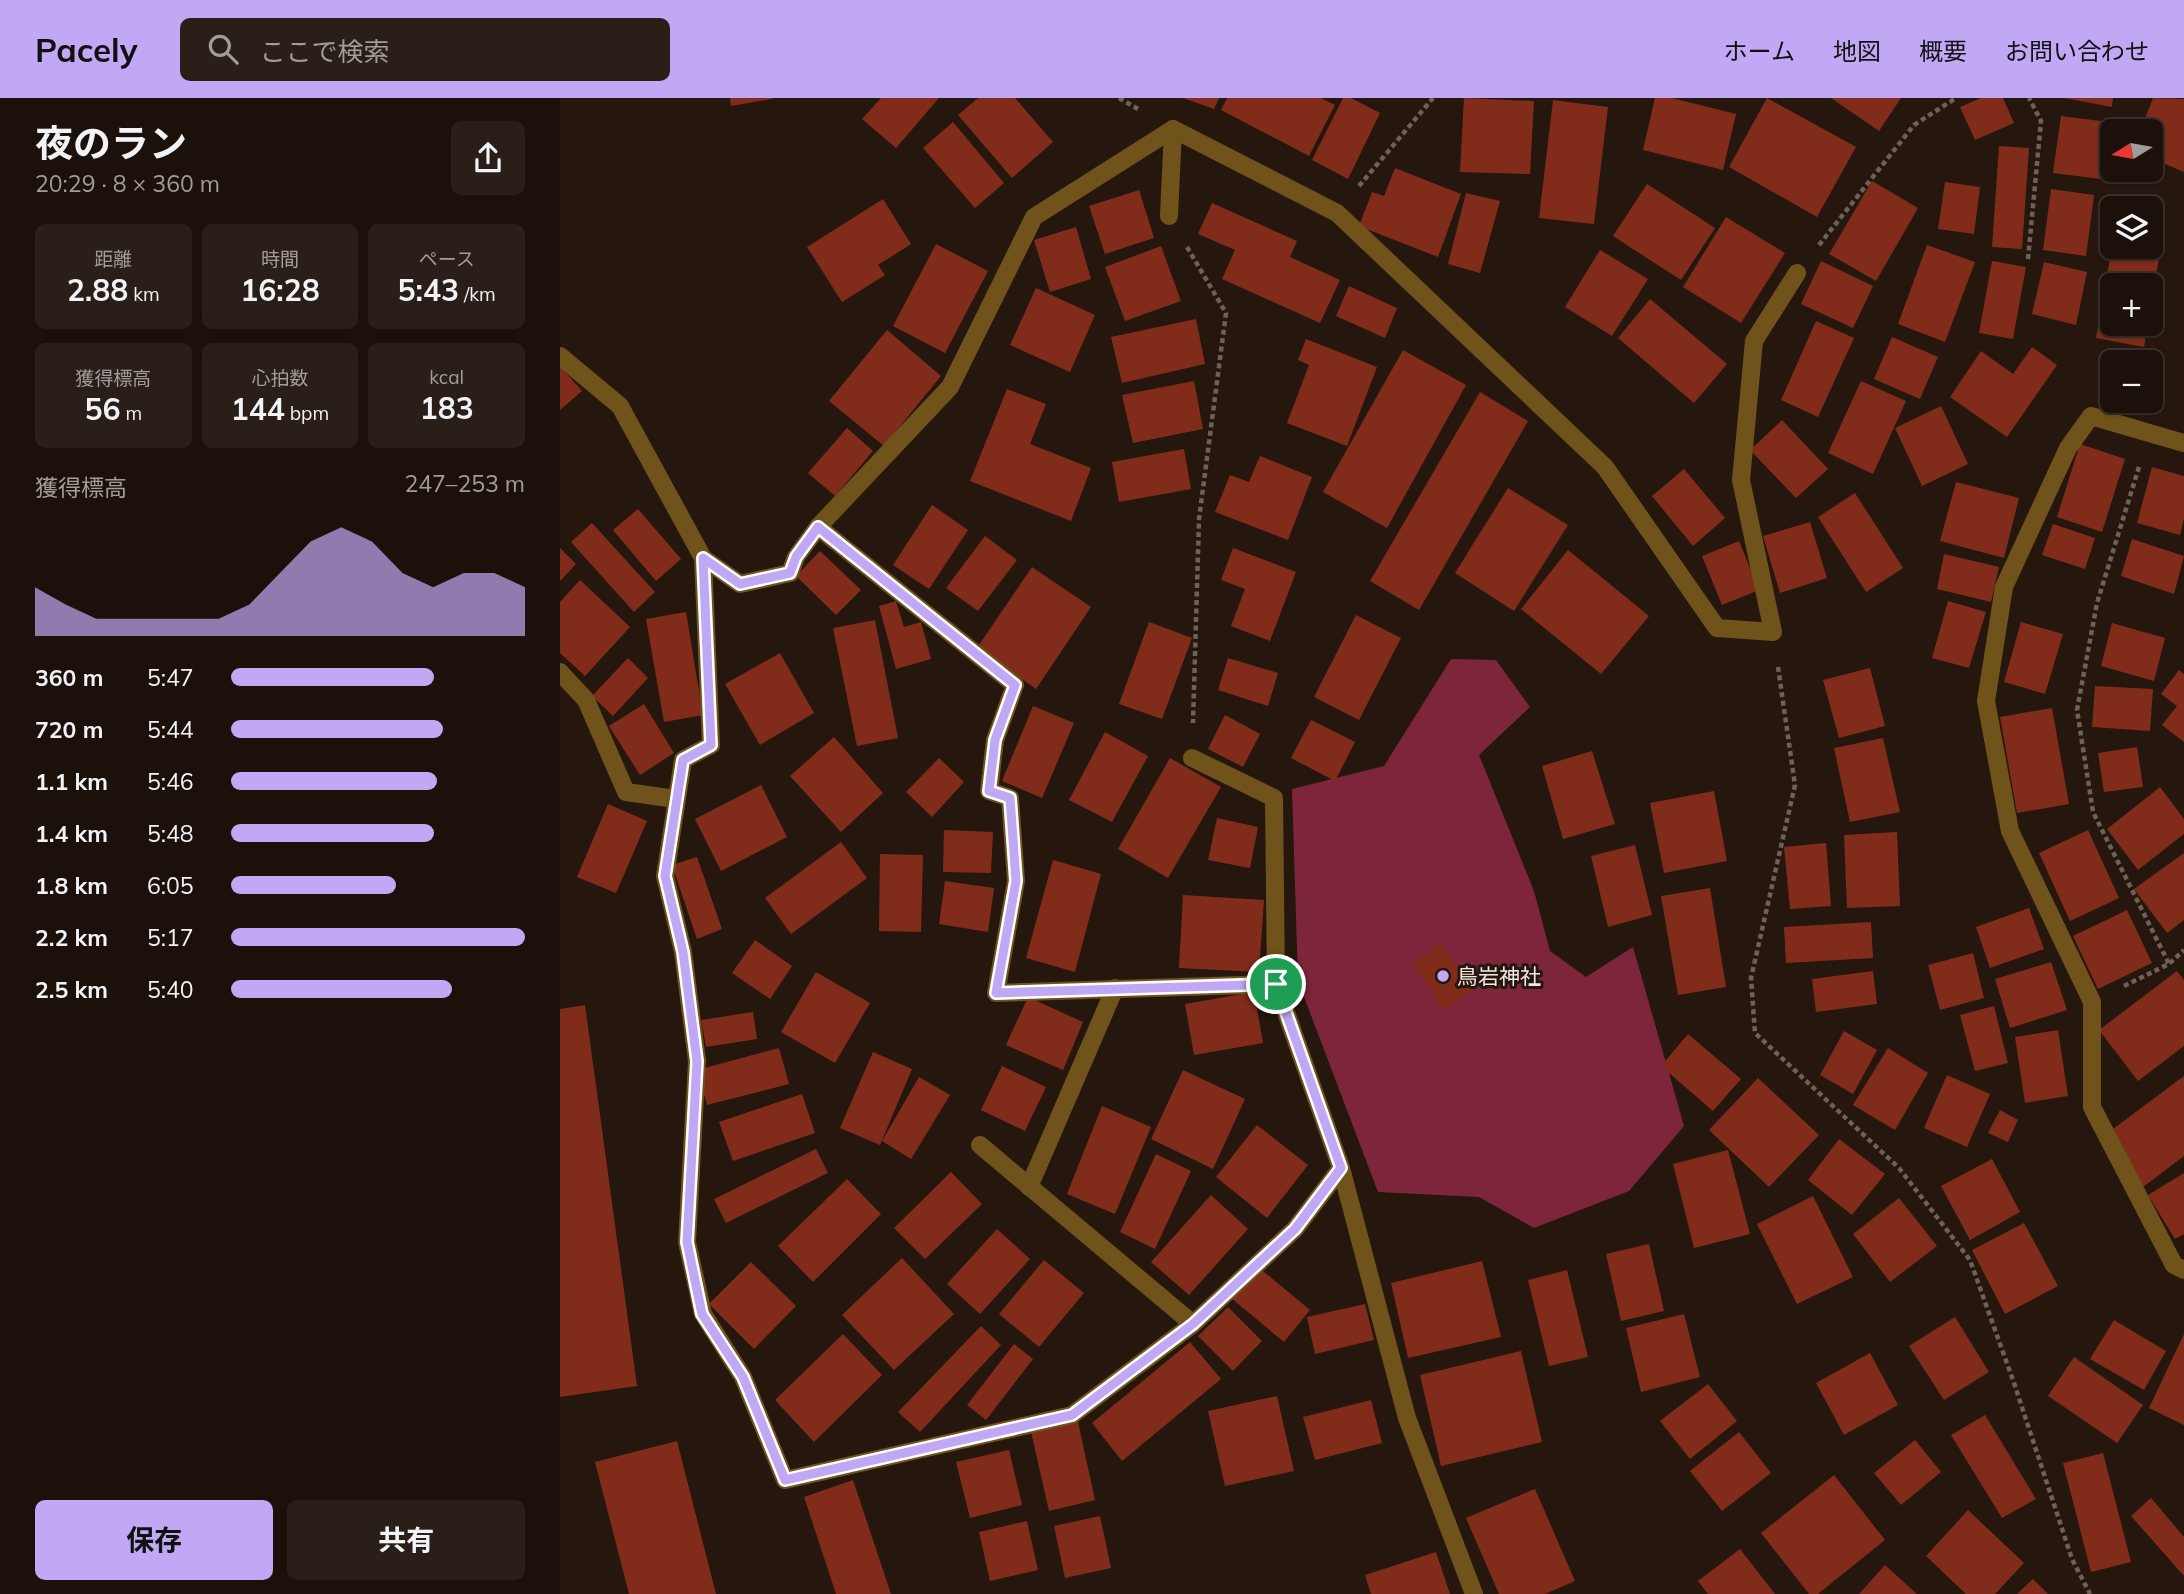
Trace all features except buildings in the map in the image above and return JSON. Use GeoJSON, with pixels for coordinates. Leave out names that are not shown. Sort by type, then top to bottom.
{"type":"FeatureCollection","features":[{"type":"Feature","properties":{"kind":"street"},"geometry":{"type":"LineString","coordinates":[[1173,129],[1338,213],[1605,467],[1717,628],[1773,632],[1741,480],[1754,341],[1797,273]]}},
{"type":"Feature","properties":{"kind":"street"},"geometry":{"type":"LineString","coordinates":[[1169,216],[1173,129]]}},
{"type":"Feature","properties":{"kind":"street"},"geometry":{"type":"LineString","coordinates":[[703,558],[740,584],[790,573],[796,557],[818,527],[950,387],[1034,216],[1173,129]]}},
{"type":"Feature","properties":{"kind":"street"},"geometry":{"type":"LineString","coordinates":[[560,356],[620,405],[703,558],[711,745],[683,760],[665,876],[683,952],[697,1061],[687,1242],[702,1314],[743,1377],[785,1480],[1072,1415],[1193,1324],[1295,1229],[1341,1168]]}},
{"type":"Feature","properties":{"kind":"street"},"geometry":{"type":"LineString","coordinates":[[2184,443],[2091,416],[2068,448],[2004,587],[1986,701],[2010,831],[2092,1002],[2092,1107],[2174,1265],[2184,1270]]}},
{"type":"Feature","properties":{"kind":"street"},"geometry":{"type":"LineString","coordinates":[[818,527],[1015,685],[995,740],[989,791],[1010,798],[1016,881],[996,993],[1276,984]]}},
{"type":"Feature","properties":{"kind":"street"},"geometry":{"type":"LineString","coordinates":[[560,672],[586,700],[626,792],[676,799]]}},
{"type":"Feature","properties":{"kind":"street"},"geometry":{"type":"LineString","coordinates":[[1192,758],[1274,798],[1276,984],[1341,1168],[1406,1418],[1474,1594]]}},
{"type":"Feature","properties":{"kind":"street"},"geometry":{"type":"LineString","coordinates":[[1029,1187],[1115,988]]}},
{"type":"Feature","properties":{"kind":"street"},"geometry":{"type":"LineString","coordinates":[[980,1145],[1193,1324]]}},
{"type":"Feature","properties":{"kind":"path"},"geometry":{"type":"LineString","coordinates":[[1338,213],[1433,98]]}},
{"type":"Feature","properties":{"kind":"path"},"geometry":{"type":"LineString","coordinates":[[1797,273],[1914,125],[1956,98]]}},
{"type":"Feature","properties":{"kind":"path"},"geometry":{"type":"LineString","coordinates":[[2028,259],[2041,121],[2029,98]]}},
{"type":"Feature","properties":{"kind":"path"},"geometry":{"type":"LineString","coordinates":[[1169,216],[1226,313],[1199,519],[1192,758]]}},
{"type":"Feature","properties":{"kind":"path"},"geometry":{"type":"LineString","coordinates":[[2149,433],[2097,603],[2077,710],[2093,812],[2169,964]]}},
{"type":"Feature","properties":{"kind":"path"},"geometry":{"type":"LineString","coordinates":[[1773,632],[1795,785],[1751,978],[1755,1033],[1899,1168],[1970,1260],[2014,1380],[2072,1559],[2090,1594]]}},
{"type":"Feature","properties":{"kind":"path"},"geometry":{"type":"LineString","coordinates":[[2092,1002],[2169,964],[2184,950]]}},
{"type":"Feature","properties":{"kind":"shaded area"},"geometry":{"type":"Polygon","coordinates":[[[1451,659],[1496,660],[1530,707],[1479,755],[1534,891],[1550,951],[1586,977],[1633,947],[1684,1126],[1629,1191],[1534,1228],[1479,1197],[1378,1192],[1298,981],[1292,789],[1384,766],[1451,659]]]}},
{"type":"Feature","properties":{"kind":"place","name":"鳥岩神社"},"geometry":{"type":"Point","coordinates":[1443,976]}},
{"type":"Feature","properties":{"kind":"route"},"geometry":{"type":"LineString","coordinates":[[818,527],[1015,685],[995,740],[989,791],[1010,798],[1016,881],[996,993],[1276,984],[1341,1168],[1295,1229],[1193,1324],[1072,1415],[785,1480],[743,1377],[702,1314],[687,1242],[697,1061],[683,952],[665,876],[683,760],[711,745],[703,558],[740,584],[790,573],[796,557],[818,527]]}}]}
